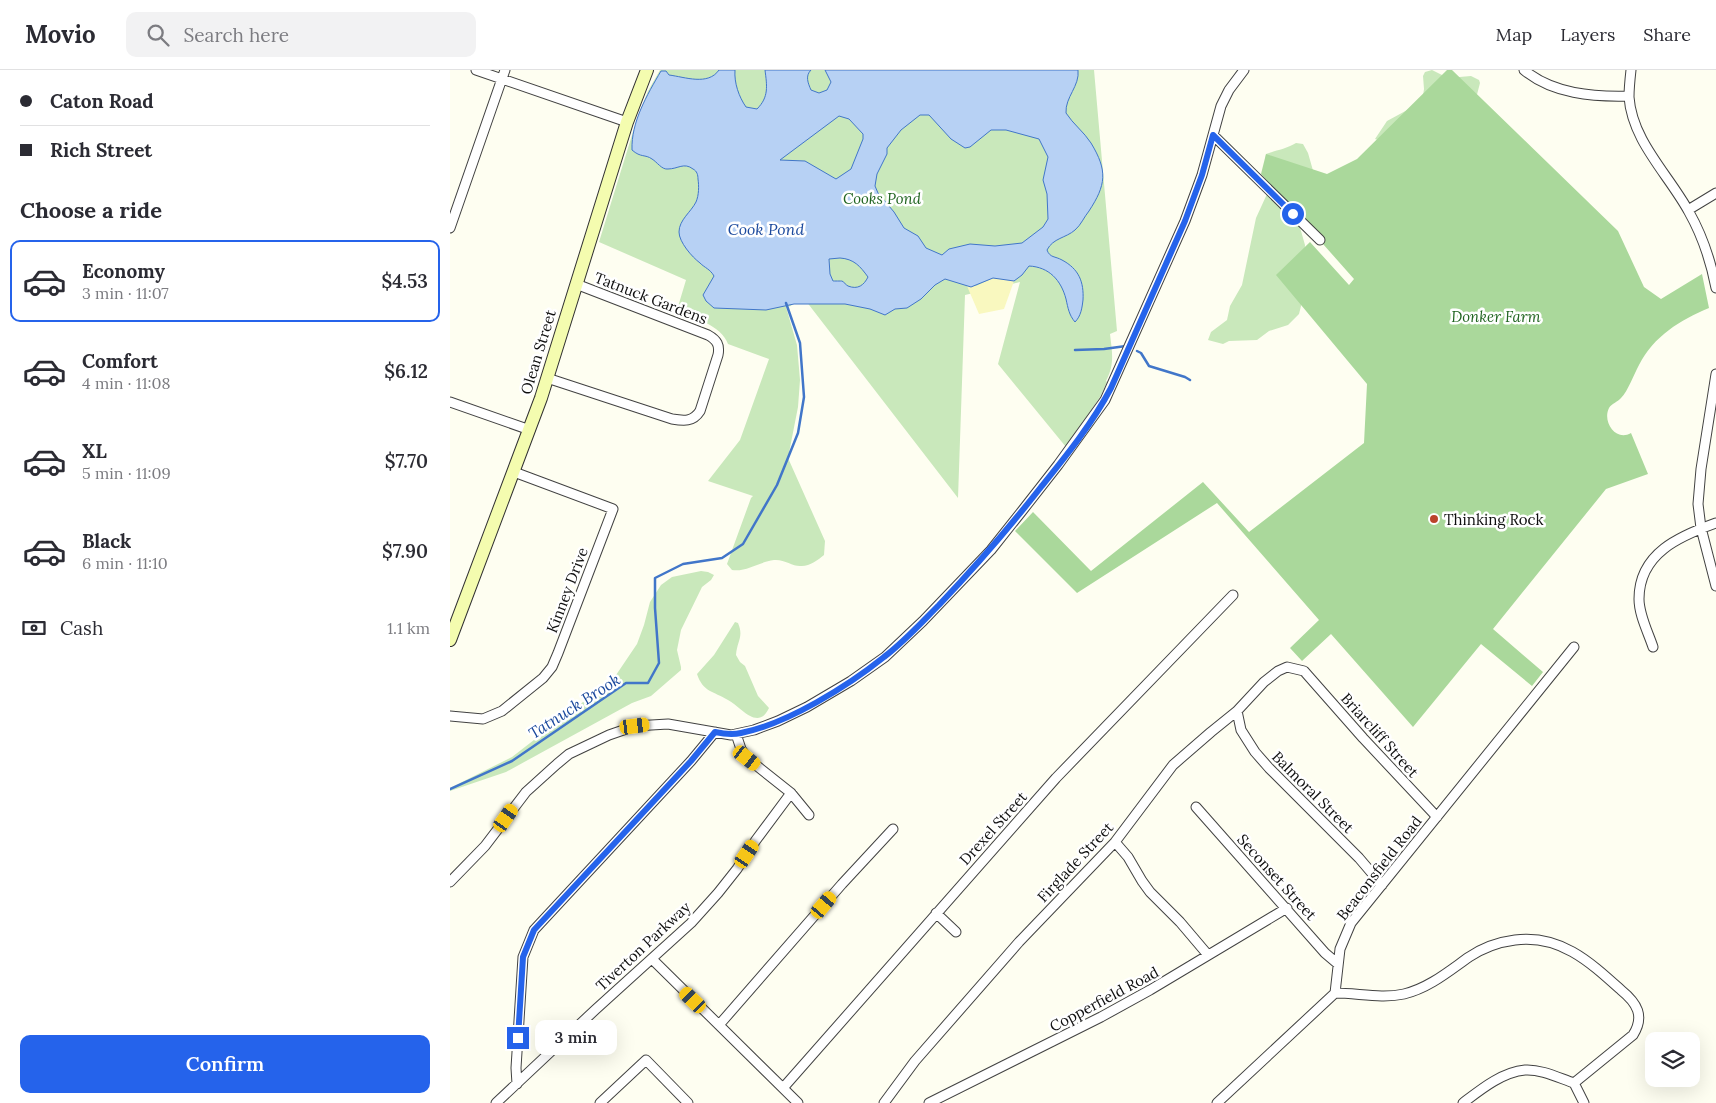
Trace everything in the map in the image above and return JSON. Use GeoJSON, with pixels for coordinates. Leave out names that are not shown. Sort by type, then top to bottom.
{"type":"FeatureCollection","features":[{"type":"Feature","properties":{"kind":"street"},"geometry":{"type":"LineString","coordinates":[[476,70],[503,74],[627,122]]}},
{"type":"Feature","properties":{"kind":"street","name":"Olean Street"},"geometry":{"type":"LineString","coordinates":[[450,640],[530,430],[627,122],[647,70]]}},
{"type":"Feature","properties":{"kind":"street"},"geometry":{"type":"LineString","coordinates":[[450,882],[485,846],[526,792],[569,754],[597,740],[635,726],[668,724],[736,734],[770,724],[807,707],[851,681],[885,657],[924,621],[990,550],[1022,511],[1088,425],[1111,388],[1185,221],[1202,175],[1221,106],[1244,70]]}},
{"type":"Feature","properties":{"kind":"street"},"geometry":{"type":"LineString","coordinates":[[1524,70],[1542,82],[1576,93],[1629,96]]}},
{"type":"Feature","properties":{"kind":"street"},"geometry":{"type":"LineString","coordinates":[[1631,70],[1629,96],[1640,135],[1688,210],[1700,233],[1716,288]]}},
{"type":"Feature","properties":{"kind":"street"},"geometry":{"type":"LineString","coordinates":[[450,228],[503,74]]}},
{"type":"Feature","properties":{"kind":"street"},"geometry":{"type":"LineString","coordinates":[[1213,135],[1320,240]]}},
{"type":"Feature","properties":{"kind":"street"},"geometry":{"type":"LineString","coordinates":[[1688,210],[1716,193]]}},
{"type":"Feature","properties":{"kind":"street","name":"Tatnuck Gardens"},"geometry":{"type":"LineString","coordinates":[[547,378],[672,419],[686,421],[695,418],[700,411],[718,355],[719,347],[717,342],[708,335],[576,284]]}},
{"type":"Feature","properties":{"kind":"street"},"geometry":{"type":"LineString","coordinates":[[1716,374],[1700,477],[1698,509],[1716,586]]}},
{"type":"Feature","properties":{"kind":"street"},"geometry":{"type":"LineString","coordinates":[[450,402],[530,430]]}},
{"type":"Feature","properties":{"kind":"street","name":"Kinney Drive"},"geometry":{"type":"LineString","coordinates":[[450,716],[475,719],[491,717],[510,706],[546,675],[558,653],[613,509],[514,472]]}},
{"type":"Feature","properties":{"kind":"street"},"geometry":{"type":"LineString","coordinates":[[1653,647],[1639,600],[1640,589],[1647,568],[1657,554],[1671,542],[1686,533],[1716,523]]}},
{"type":"Feature","properties":{"kind":"street","name":"Drexel Street"},"geometry":{"type":"LineString","coordinates":[[783,1088],[1056,778],[1233,595]]}},
{"type":"Feature","properties":{"kind":"street","name":"Beaconsfield Road"},"geometry":{"type":"LineString","coordinates":[[1335,993],[1340,949],[1351,923],[1574,647]]}},
{"type":"Feature","properties":{"kind":"street","name":"Firglade Street"},"geometry":{"type":"LineString","coordinates":[[884,1103],[915,1061],[1006,957],[1080,876],[1115,842],[1173,765],[1237,711],[1278,670],[1286,667],[1304,670]]}},
{"type":"Feature","properties":{"kind":"street","name":"Briarcliff Street"},"geometry":{"type":"LineString","coordinates":[[1304,670],[1363,738],[1437,817]]}},
{"type":"Feature","properties":{"kind":"street","name":"Balmoral Street"},"geometry":{"type":"LineString","coordinates":[[1237,711],[1241,730],[1255,752],[1359,858],[1382,885]]}},
{"type":"Feature","properties":{"kind":"street"},"geometry":{"type":"LineString","coordinates":[[517,1084],[516,1068],[523,957],[534,930],[691,761],[715,732]]}},
{"type":"Feature","properties":{"kind":"street"},"geometry":{"type":"LineString","coordinates":[[736,734],[741,749],[747,758],[791,794],[809,815]]}},
{"type":"Feature","properties":{"kind":"street","name":"Tiverton Parkway"},"geometry":{"type":"LineString","coordinates":[[496,1103],[691,923],[718,893],[791,794]]}},
{"type":"Feature","properties":{"kind":"street","name":"Seconset Street"},"geometry":{"type":"LineString","coordinates":[[1196,807],[1325,953],[1338,964]]}},
{"type":"Feature","properties":{"kind":"street"},"geometry":{"type":"LineString","coordinates":[[719,1025],[842,884],[893,829]]}},
{"type":"Feature","properties":{"kind":"street"},"geometry":{"type":"LineString","coordinates":[[1115,842],[1128,857],[1150,892],[1180,922],[1208,955]]}},
{"type":"Feature","properties":{"kind":"street","name":"Copperfield Road"},"geometry":{"type":"LineString","coordinates":[[929,1103],[1110,1013],[1286,908]]}},
{"type":"Feature","properties":{"kind":"street"},"geometry":{"type":"LineString","coordinates":[[936,914],[956,932]]}},
{"type":"Feature","properties":{"kind":"street"},"geometry":{"type":"LineString","coordinates":[[1218,1103],[1335,993],[1368,996],[1402,994],[1436,980],[1474,954],[1491,945],[1533,938],[1547,940],[1583,958],[1624,992],[1637,1008],[1640,1017],[1638,1027],[1633,1035],[1574,1084]]}},
{"type":"Feature","properties":{"kind":"street"},"geometry":{"type":"LineString","coordinates":[[652,959],[798,1103]]}},
{"type":"Feature","properties":{"kind":"street"},"geometry":{"type":"LineString","coordinates":[[600,1103],[646,1060],[688,1103]]}},
{"type":"Feature","properties":{"kind":"street"},"geometry":{"type":"LineString","coordinates":[[1463,1103],[1493,1082],[1524,1070],[1536,1071],[1574,1084],[1584,1103]]}},
{"type":"Feature","properties":{"kind":"green space","name":"Cooks Pond"},"geometry":{"type":"Polygon","coordinates":[[[660,70],[1094,70],[1117,331],[1110,334],[1112,358],[1107,382],[1100,397],[1066,447],[998,364],[1020,282],[965,295],[958,498],[806,301],[793,302],[791,306],[786,307],[797,345],[800,380],[798,407],[788,458],[825,541],[824,555],[813,563],[803,566],[774,560],[743,570],[732,570],[727,564],[753,496],[708,481],[740,440],[769,359],[728,344],[720,332],[713,327],[677,310],[686,280],[599,242],[636,122],[648,91],[660,70]]]}},
{"type":"Feature","properties":{"kind":"green space"},"geometry":{"type":"Polygon","coordinates":[[[1432,70],[1448,78],[1471,76],[1479,80],[1480,83],[1473,110],[1385,142],[1375,139],[1387,121],[1422,102],[1423,76],[1425,72],[1432,70]]]}},
{"type":"Feature","properties":{"kind":"green space","name":"Donker Farm"},"geometry":{"type":"Polygon","coordinates":[[[1447,70],[1452,70],[1618,231],[1644,287],[1661,299],[1702,274],[1709,308],[1688,318],[1660,337],[1645,355],[1624,395],[1609,408],[1607,413],[1609,424],[1616,433],[1625,435],[1631,433],[1648,474],[1606,489],[1493,629],[1543,672],[1532,686],[1481,644],[1413,727],[1331,634],[1302,661],[1290,648],[1319,620],[1217,503],[1077,593],[1015,531],[1033,512],[1091,571],[1203,482],[1249,532],[1364,443],[1367,384],[1276,275],[1310,242],[1349,285],[1354,279],[1261,174],[1266,154],[1327,174],[1357,159],[1447,70]]]}},
{"type":"Feature","properties":{"kind":"green space"},"geometry":{"type":"Polygon","coordinates":[[[1296,143],[1303,144],[1308,153],[1316,181],[1297,217],[1305,245],[1302,302],[1299,314],[1288,325],[1269,331],[1257,340],[1229,341],[1223,344],[1208,340],[1211,332],[1227,320],[1230,306],[1242,285],[1256,218],[1267,194],[1264,169],[1266,154],[1296,143]]]}},
{"type":"Feature","properties":{"kind":"green space"},"geometry":{"type":"Polygon","coordinates":[[[701,571],[714,575],[702,587],[681,630],[677,650],[681,670],[651,696],[632,703],[506,772],[450,791],[450,788],[512,757],[614,678],[637,644],[650,602],[661,585],[672,577],[701,571]]]}},
{"type":"Feature","properties":{"kind":"green space"},"geometry":{"type":"Polygon","coordinates":[[[735,622],[738,623],[740,628],[740,639],[736,655],[745,666],[758,696],[769,708],[765,715],[760,718],[754,718],[728,700],[705,688],[697,674],[714,655],[735,622]]]}},
{"type":"Feature","properties":{"kind":"sand"},"geometry":{"type":"Polygon","coordinates":[[[993,278],[1014,281],[1004,309],[979,314],[967,286],[976,286],[993,278]]]}},
{"type":"Feature","properties":{"kind":"water","name":"Cook Pond"},"geometry":{"type":"Polygon","coordinates":[[[719,70],[735,70],[736,85],[743,103],[746,107],[757,109],[765,96],[767,86],[765,70],[811,70],[808,77],[809,85],[811,90],[819,93],[827,90],[831,82],[825,70],[1078,70],[1077,81],[1066,107],[1066,113],[1088,139],[1096,153],[1102,170],[1102,185],[1095,202],[1079,226],[1053,243],[1047,250],[1051,256],[1073,268],[1079,277],[1083,287],[1083,300],[1081,312],[1077,320],[1075,322],[1071,317],[1064,292],[1057,280],[1043,269],[1029,266],[1014,281],[993,278],[971,287],[945,279],[907,308],[895,309],[885,315],[870,309],[845,304],[794,304],[766,310],[714,308],[706,301],[703,295],[714,276],[686,249],[679,232],[681,224],[697,199],[699,188],[697,173],[687,166],[666,169],[660,166],[654,160],[632,150],[632,140],[637,119],[645,99],[661,71],[666,71],[669,75],[696,79],[709,78],[719,70]],[[920,115],[901,130],[887,148],[887,154],[877,174],[875,186],[878,193],[894,212],[904,228],[918,236],[926,248],[942,255],[949,249],[970,244],[995,246],[1022,243],[1043,227],[1048,219],[1047,194],[1043,180],[1048,157],[1039,139],[1006,130],[991,130],[970,147],[965,148],[951,139],[929,115],[920,115]],[[839,116],[780,160],[805,161],[836,179],[851,169],[863,139],[863,134],[849,119],[839,116]],[[840,258],[829,259],[830,274],[833,281],[842,281],[848,286],[858,287],[868,277],[853,262],[840,258]]]}},
{"type":"Feature","properties":{"kind":"waterway","name":"Tatnuck Brook"},"geometry":{"type":"LineString","coordinates":[[450,789],[512,761],[626,683],[648,683],[659,663],[655,578],[683,564],[722,558],[743,544],[777,485],[798,433],[804,397],[800,343],[786,303]]}},
{"type":"Feature","properties":{"kind":"waterway"},"geometry":{"type":"LineString","coordinates":[[1075,350],[1126,346]]}},
{"type":"Feature","properties":{"kind":"waterway"},"geometry":{"type":"LineString","coordinates":[[1137,351],[1141,353],[1149,366],[1190,380]]}},
{"type":"Feature","properties":{"kind":"place","name":"Thinking Rock"},"geometry":{"type":"Point","coordinates":[1434,519]}},
{"type":"Feature","properties":{"kind":"route"},"geometry":{"type":"LineString","coordinates":[[518,1038],[523,957],[534,930],[691,761],[715,732],[740,733],[778,721],[807,707],[851,681],[885,657],[924,621],[990,550],[1058,465],[1098,411],[1111,388],[1185,221],[1202,175],[1213,135],[1293,214]]}}]}
